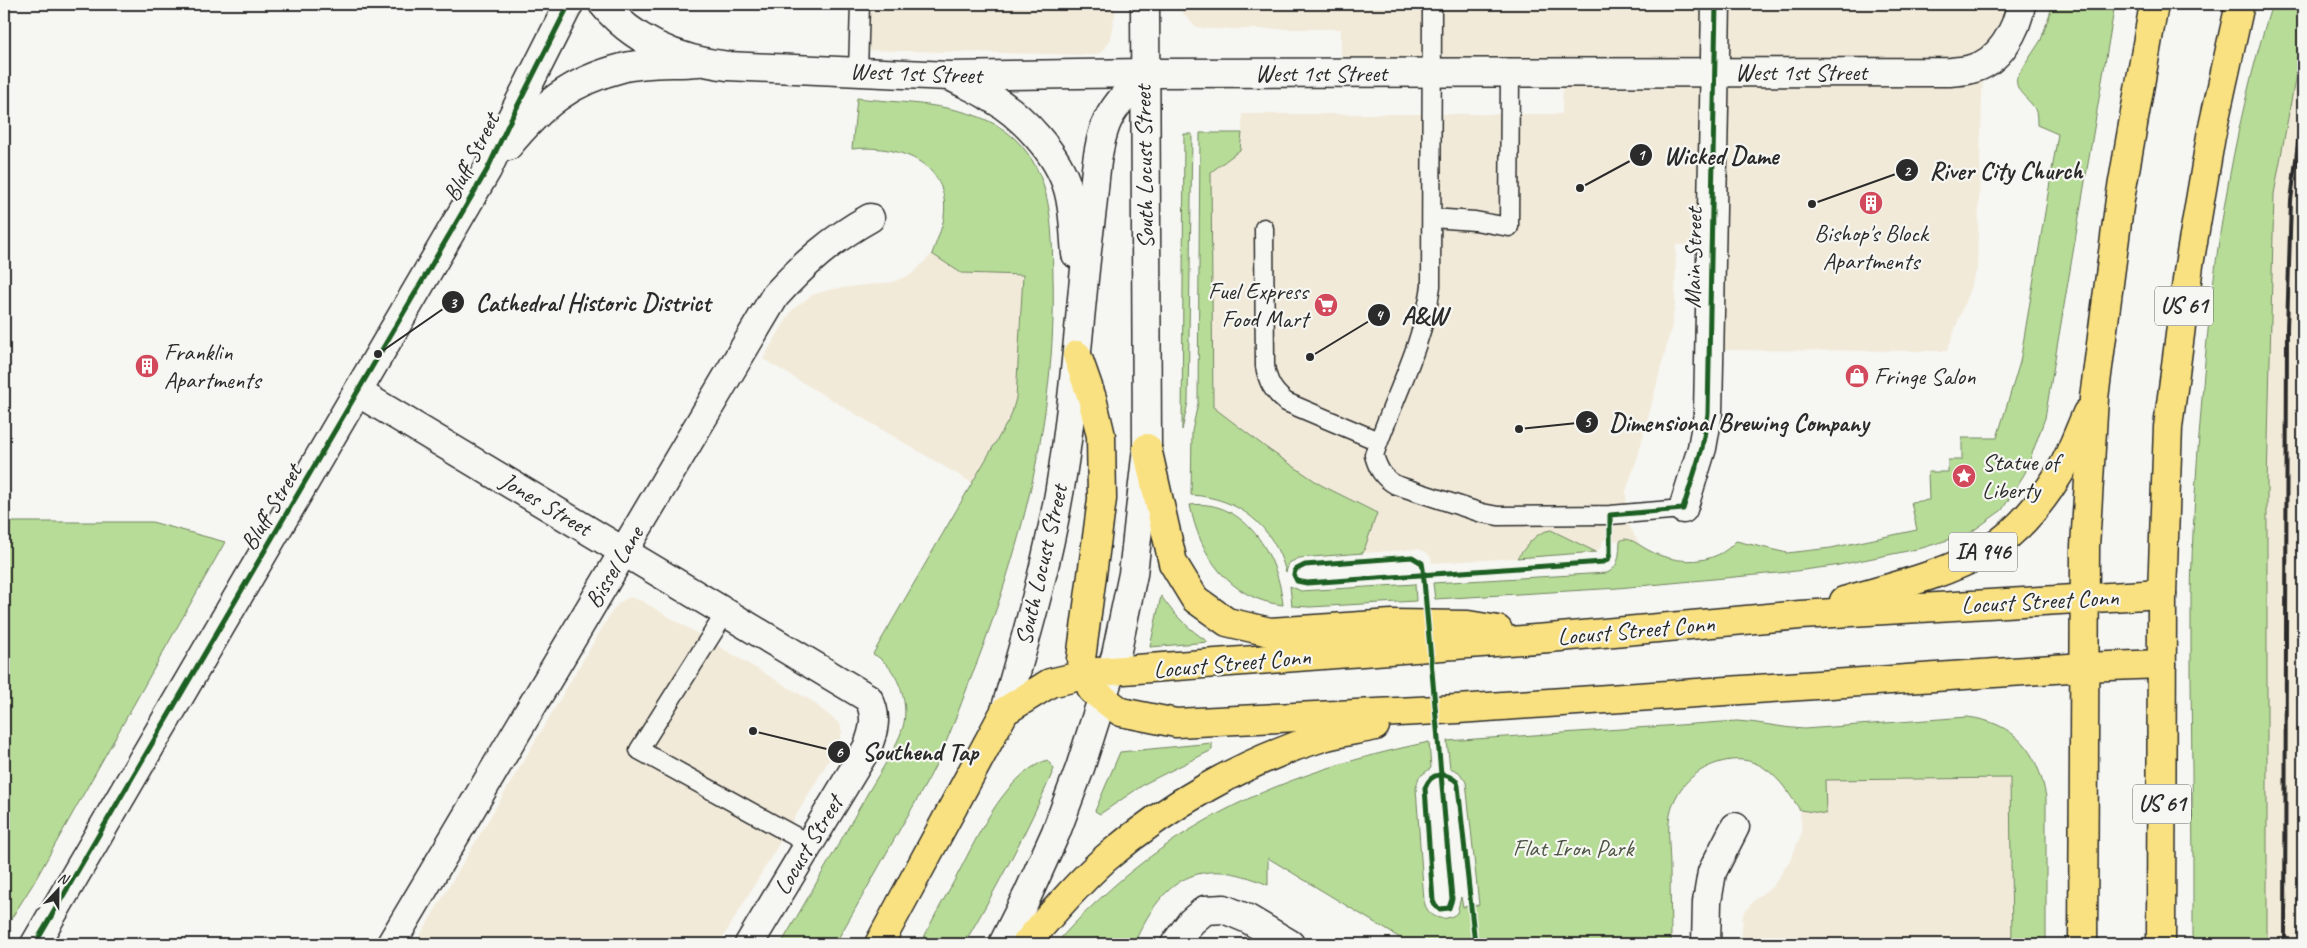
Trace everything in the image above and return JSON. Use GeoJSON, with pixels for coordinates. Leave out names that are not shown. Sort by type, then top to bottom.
{"type":"FeatureCollection","features":[{"type":"Feature","properties":{"kind":"highway"},"geometry":{"type":"LineString","coordinates":[[2083,944],[2085,547],[2094,398],[2120,199],[2154,5]]}},
{"type":"Feature","properties":{"kind":"highway","name":"US 61"},"geometry":{"type":"LineString","coordinates":[[2161,944],[2162,594],[2168,427],[2188,274],[2211,136],[2239,10]]}},
{"type":"Feature","properties":{"kind":"highway"},"geometry":{"type":"LineString","coordinates":[[1077,355],[1092,398],[1101,436],[1102,499],[1081,659],[1098,674]]}},
{"type":"Feature","properties":{"kind":"highway","name":"IA 946"},"geometry":{"type":"LineString","coordinates":[[1800,615],[1928,576],[1988,550],[2007,535],[2037,506],[2062,468],[2094,398]]}},
{"type":"Feature","properties":{"kind":"highway"},"geometry":{"type":"LineString","coordinates":[[1147,448],[1174,564],[1195,599],[1227,622],[1270,632],[1392,624],[1468,625],[1549,638]]}},
{"type":"Feature","properties":{"kind":"highway","name":"Locust Street Conn"},"geometry":{"type":"LineString","coordinates":[[1005,711],[1050,684],[1098,674],[1549,638],[1800,615],[2162,594]]}},
{"type":"Feature","properties":{"kind":"highway"},"geometry":{"type":"LineString","coordinates":[[1103,698],[1120,712],[1176,723],[1458,709],[2084,667],[2162,664]]}},
{"type":"Feature","properties":{"kind":"highway"},"geometry":{"type":"LineString","coordinates":[[1026,944],[1056,909],[1106,859],[1169,810],[1244,768],[1323,737],[1458,709]]}},
{"type":"Feature","properties":{"kind":"highway","name":"South Locust Street"},"geometry":{"type":"LineString","coordinates":[[880,944],[1005,711]]}},
{"type":"Feature","properties":{"kind":"street","name":"Bluff Street"},"geometry":{"type":"LineString","coordinates":[[35,944],[488,170],[510,121],[569,4]]}},
{"type":"Feature","properties":{"kind":"street","name":"West 1st Street"},"geometry":{"type":"LineString","coordinates":[[603,4],[619,22],[648,41],[671,53],[698,62],[728,66],[949,76],[1145,73],[1952,72],[1972,69],[1991,58],[2010,36],[2020,15],[2021,4]]}},
{"type":"Feature","properties":{"kind":"street"},"geometry":{"type":"LineString","coordinates":[[1145,73],[1146,4]]}},
{"type":"Feature","properties":{"kind":"street","name":"Main Street"},"geometry":{"type":"LineString","coordinates":[[1684,509],[1702,448],[1708,414],[1716,4]]}},
{"type":"Feature","properties":{"kind":"street"},"geometry":{"type":"LineString","coordinates":[[488,170],[524,127],[555,97],[582,81],[623,68],[698,62]]}},
{"type":"Feature","properties":{"kind":"street","name":"South Locust Street"},"geometry":{"type":"LineString","coordinates":[[1005,711],[1037,600],[1063,470],[1077,355],[1081,298],[1099,154],[1106,124],[1119,103],[1145,73]]}},
{"type":"Feature","properties":{"kind":"street","name":"South Locust Street"},"geometry":{"type":"LineString","coordinates":[[1003,944],[1056,832],[1080,768],[1103,698],[1098,674],[1116,655],[1133,574],[1147,448],[1145,73]]}},
{"type":"Feature","properties":{"kind":"street"},"geometry":{"type":"LineString","coordinates":[[949,76],[991,97],[1017,117],[1042,142],[1059,165],[1069,190],[1081,298]]}},
{"type":"Feature","properties":{"kind":"street","name":"Bissel Lane"},"geometry":{"type":"LineString","coordinates":[[391,944],[775,296],[805,263],[849,230],[870,218]]}},
{"type":"Feature","properties":{"kind":"street","name":"Jones Street"},"geometry":{"type":"LineString","coordinates":[[359,393],[860,691],[868,698],[872,705],[874,717]]}},
{"type":"Feature","properties":{"kind":"street","name":"Locust Street"},"geometry":{"type":"LineString","coordinates":[[749,944],[867,748],[874,731],[874,717]]}},
{"type":"Feature","properties":{"kind":"street"},"geometry":{"type":"LineString","coordinates":[[1706,944],[1707,902],[1712,872],[1735,827]]}},
{"type":"Feature","properties":{"kind":"street"},"geometry":{"type":"LineString","coordinates":[[1175,944],[1191,922],[1205,910],[1224,909],[1248,919],[1290,944]]}},
{"type":"Feature","properties":{"kind":"lane"},"geometry":{"type":"LineString","coordinates":[[858,71],[860,4]]}},
{"type":"Feature","properties":{"kind":"lane"},"geometry":{"type":"LineString","coordinates":[[1432,4],[1432,218],[1431,286],[1428,312],[1422,334],[1378,441],[1374,455],[1376,465],[1387,480],[1396,485],[1482,513],[1498,516],[1610,515],[1684,509]]}},
{"type":"Feature","properties":{"kind":"lane"},"geometry":{"type":"LineString","coordinates":[[1432,218],[1475,221],[1509,227],[1510,72]]}},
{"type":"Feature","properties":{"kind":"lane"},"geometry":{"type":"LineString","coordinates":[[1264,228],[1265,366],[1268,380],[1274,392],[1286,402],[1378,441]]}},
{"type":"Feature","properties":{"kind":"lane"},"geometry":{"type":"LineString","coordinates":[[726,612],[639,750],[809,844]]}},
{"type":"Feature","properties":{"kind":"shaded area"},"geometry":{"type":"Polygon","coordinates":[[[860,4],[1115,4],[1115,14],[1109,42],[1102,52],[1094,55],[859,50],[860,4]]]}},
{"type":"Feature","properties":{"kind":"shaded area"},"geometry":{"type":"Polygon","coordinates":[[[1181,4],[2021,4],[1983,64],[1977,269],[1947,351],[1709,350],[1710,244],[1676,245],[1675,304],[1671,329],[1638,456],[1626,491],[1627,522],[1640,545],[1624,539],[1620,541],[1603,540],[1601,547],[1596,552],[1551,530],[1534,537],[1517,558],[1432,563],[1431,558],[1426,552],[1418,549],[1363,553],[1377,513],[1321,485],[1268,449],[1213,407],[1211,172],[1240,150],[1242,144],[1242,114],[1562,114],[1563,73],[1341,73],[1341,29],[1209,29],[1197,27],[1191,22],[1182,12],[1181,4]]]}},
{"type":"Feature","properties":{"kind":"shaded area"},"geometry":{"type":"Polygon","coordinates":[[[2303,36],[2303,944],[2267,944],[2267,484],[2274,194],[2303,36]]]}},
{"type":"Feature","properties":{"kind":"shaded area"},"geometry":{"type":"Polygon","coordinates":[[[932,254],[961,273],[1023,275],[1016,398],[1011,416],[972,483],[763,359],[792,310],[812,295],[832,289],[893,282],[912,274],[932,254]]]}},
{"type":"Feature","properties":{"kind":"shaded area"},"geometry":{"type":"Polygon","coordinates":[[[630,597],[642,601],[810,700],[840,724],[842,732],[838,745],[719,944],[415,944],[611,613],[619,603],[630,597]]]}},
{"type":"Feature","properties":{"kind":"shaded area"},"geometry":{"type":"Polygon","coordinates":[[[2011,778],[2012,944],[1741,944],[1743,914],[1756,898],[1773,886],[1792,857],[1802,832],[1800,810],[1817,814],[1825,780],[2011,778]]]}},
{"type":"Feature","properties":{"kind":"green space"},"geometry":{"type":"Polygon","coordinates":[[[2053,4],[2115,4],[2045,418],[2025,473],[2002,510],[1970,533],[1922,548],[1834,566],[1618,588],[1435,599],[1433,583],[1607,573],[1617,564],[1620,541],[1624,539],[1633,541],[1659,555],[1683,560],[1695,560],[1717,555],[1736,541],[1787,553],[1831,548],[1917,530],[1911,502],[1929,500],[1928,472],[1948,472],[1948,460],[1962,460],[1962,438],[1997,438],[2020,362],[2058,134],[2037,125],[2035,109],[2020,91],[2017,77],[2041,40],[2053,4]]]}},
{"type":"Feature","properties":{"kind":"green space"},"geometry":{"type":"Polygon","coordinates":[[[2272,4],[2303,4],[2303,36],[2274,194],[2267,484],[2267,944],[2193,944],[2191,597],[2194,504],[2205,359],[2224,205],[2245,104],[2272,4]]]}},
{"type":"Feature","properties":{"kind":"green space"},"geometry":{"type":"Polygon","coordinates":[[[857,98],[940,107],[980,117],[998,126],[1014,138],[1027,152],[1043,185],[1051,221],[1053,329],[1049,381],[1042,433],[1019,535],[987,634],[938,760],[835,944],[781,944],[891,753],[903,727],[905,707],[900,686],[889,667],[873,654],[1011,416],[1016,398],[1023,275],[961,273],[932,254],[944,217],[944,198],[939,182],[930,170],[917,160],[902,154],[869,148],[852,149],[857,98]]]}},
{"type":"Feature","properties":{"kind":"green space"},"geometry":{"type":"Polygon","coordinates":[[[1200,133],[1242,133],[1240,150],[1211,172],[1213,407],[1268,449],[1321,485],[1377,513],[1363,553],[1299,558],[1289,563],[1286,572],[1273,541],[1252,517],[1225,502],[1209,497],[1191,495],[1192,431],[1198,403],[1200,133]]]}},
{"type":"Feature","properties":{"kind":"green space"},"geometry":{"type":"Polygon","coordinates":[[[1184,134],[1192,134],[1188,402],[1182,430],[1184,134]]]}},
{"type":"Feature","properties":{"kind":"green space"},"geometry":{"type":"Polygon","coordinates":[[[1190,505],[1210,505],[1228,511],[1243,521],[1267,551],[1275,569],[1283,605],[1264,601],[1247,594],[1232,584],[1220,572],[1201,541],[1190,505]]]}},
{"type":"Feature","properties":{"kind":"green space"},"geometry":{"type":"Polygon","coordinates":[[[4,522],[152,522],[225,542],[33,884],[4,930],[4,522]]]}},
{"type":"Feature","properties":{"kind":"green space"},"geometry":{"type":"Polygon","coordinates":[[[1551,530],[1596,552],[1517,558],[1536,537],[1545,531],[1551,530]]]}},
{"type":"Feature","properties":{"kind":"green space"},"geometry":{"type":"Polygon","coordinates":[[[1415,584],[1416,601],[1310,607],[1292,606],[1290,586],[1301,591],[1415,584]]]}},
{"type":"Feature","properties":{"kind":"green space"},"geometry":{"type":"Polygon","coordinates":[[[1161,596],[1182,621],[1208,642],[1150,647],[1161,596]]]}},
{"type":"Feature","properties":{"kind":"green space","name":"Flat Iron Park"},"geometry":{"type":"Polygon","coordinates":[[[1967,717],[1984,720],[2011,732],[2030,753],[2037,766],[2046,797],[2046,944],[2012,944],[2010,778],[1825,780],[1826,814],[1800,810],[1780,782],[1764,767],[1743,760],[1731,760],[1710,766],[1691,777],[1673,804],[1669,828],[1671,944],[1410,944],[1268,858],[1268,885],[1244,876],[1222,872],[1203,873],[1186,879],[1171,889],[1157,903],[1134,944],[1056,944],[1115,885],[1150,857],[1187,832],[1224,811],[1262,793],[1302,777],[1385,752],[1429,742],[1431,768],[1419,777],[1416,788],[1424,901],[1432,915],[1447,918],[1457,913],[1461,897],[1463,907],[1479,905],[1466,782],[1459,772],[1450,768],[1447,741],[1737,721],[1804,729],[1967,717]]]}},
{"type":"Feature","properties":{"kind":"green space"},"geometry":{"type":"Polygon","coordinates":[[[1212,743],[1212,750],[1146,783],[1100,814],[1095,811],[1120,752],[1212,743]]]}},
{"type":"Feature","properties":{"kind":"green space"},"geometry":{"type":"Polygon","coordinates":[[[1047,760],[1054,769],[1044,792],[1012,858],[964,944],[921,944],[991,812],[1016,780],[1031,768],[1047,760]]]}},
{"type":"Feature","properties":{"kind":"railway"},"geometry":{"type":"LineString","coordinates":[[2285,944],[2287,329],[2291,201],[2303,101]]}},
{"type":"Feature","properties":{"kind":"cycle path"},"geometry":{"type":"LineString","coordinates":[[35,944],[487,170],[569,4]]}},
{"type":"Feature","properties":{"kind":"cycle path"},"geometry":{"type":"LineString","coordinates":[[1475,944],[1458,786],[1457,782],[1452,778],[1443,775],[1439,775],[1435,776],[1425,788],[1433,901],[1436,907],[1440,909],[1449,908],[1452,899],[1423,569],[1422,563],[1412,557],[1305,565],[1295,570],[1294,575],[1297,581],[1307,583],[1603,562],[1608,560],[1610,554],[1610,515],[1683,509],[1702,448],[1708,414],[1716,4]]}},
{"type":"Feature","properties":{"kind":"place","name":"Wicked Dame"},"geometry":{"type":"Point","coordinates":[1580,188]}},
{"type":"Feature","properties":{"kind":"place","name":"Bishop's Block Apartments"},"geometry":{"type":"Point","coordinates":[1871,203]}},
{"type":"Feature","properties":{"kind":"place","name":"River City Church"},"geometry":{"type":"Point","coordinates":[1812,204]}},
{"type":"Feature","properties":{"kind":"place","name":"Fuel Express Food Mart"},"geometry":{"type":"Point","coordinates":[1326,305]}},
{"type":"Feature","properties":{"kind":"place","name":"Cathedral Historic District"},"geometry":{"type":"Point","coordinates":[378,354]}},
{"type":"Feature","properties":{"kind":"place","name":"A&W"},"geometry":{"type":"Point","coordinates":[1310,357]}},
{"type":"Feature","properties":{"kind":"place","name":"Franklin Apartments"},"geometry":{"type":"Point","coordinates":[147,366]}},
{"type":"Feature","properties":{"kind":"place","name":"Fringe Salon"},"geometry":{"type":"Point","coordinates":[1857,376]}},
{"type":"Feature","properties":{"kind":"place","name":"Dimensional Brewing Company"},"geometry":{"type":"Point","coordinates":[1519,429]}},
{"type":"Feature","properties":{"kind":"place","name":"Statue of Liberty"},"geometry":{"type":"Point","coordinates":[1964,476]}},
{"type":"Feature","properties":{"kind":"place","name":"Southend Tap"},"geometry":{"type":"Point","coordinates":[753,731]}}]}
